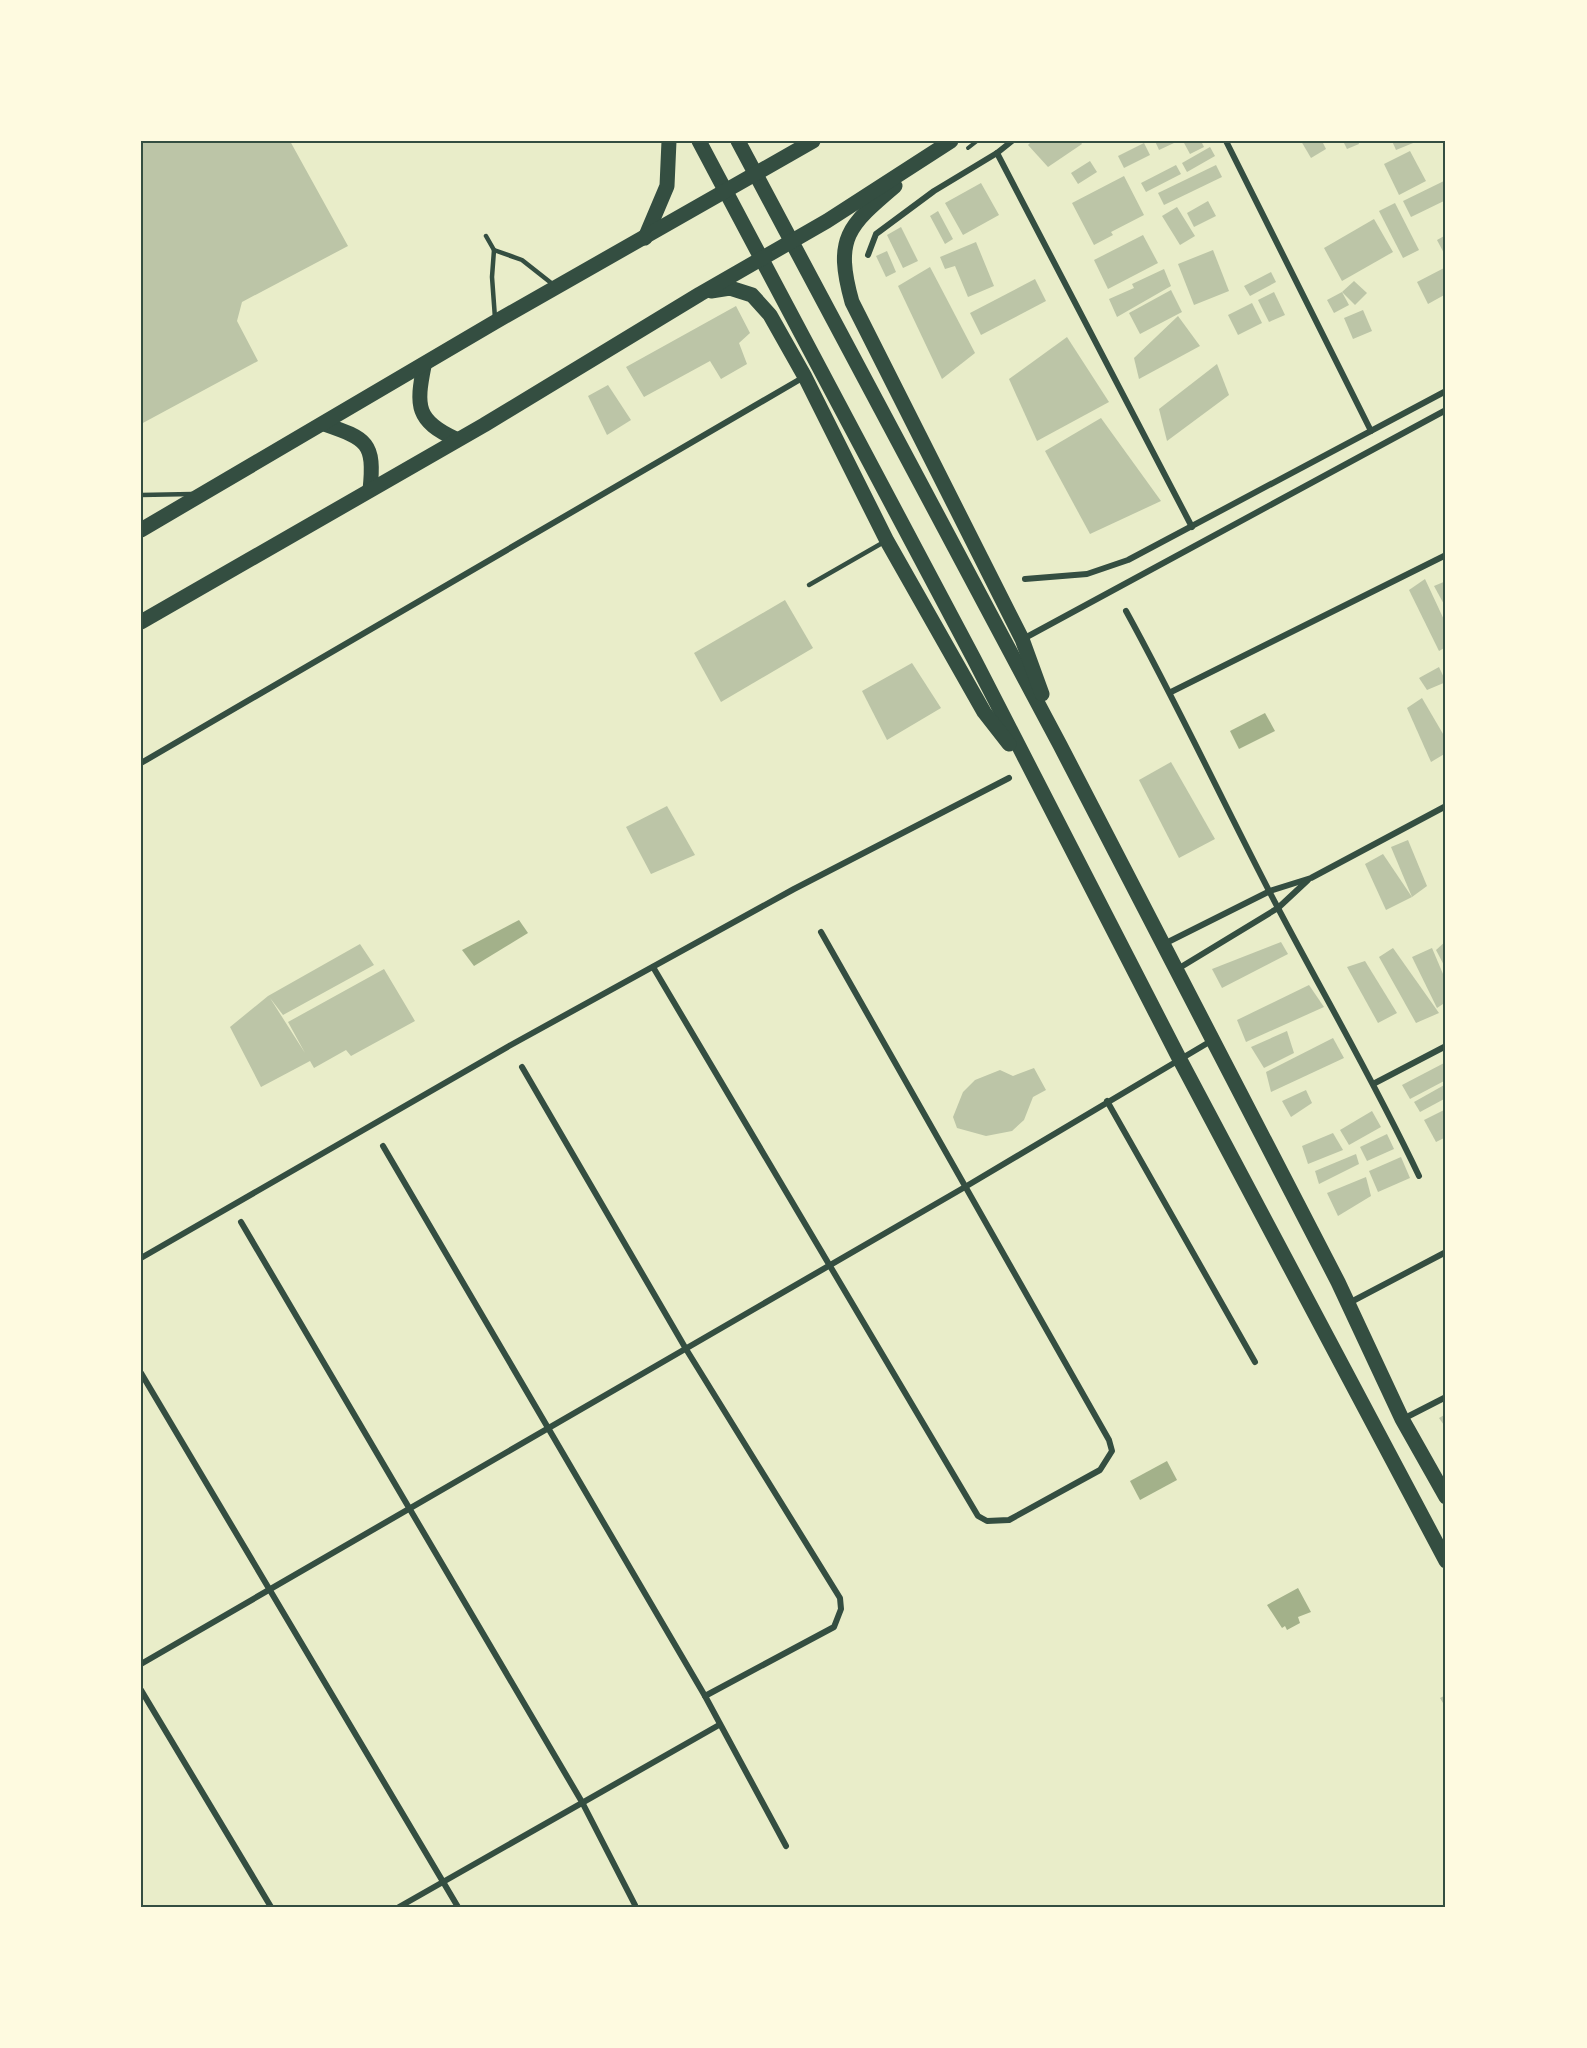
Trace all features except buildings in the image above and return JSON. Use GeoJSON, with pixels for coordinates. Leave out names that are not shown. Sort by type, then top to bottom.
{"type":"FeatureCollection","features":[{"type":"Feature","properties":{"kind":"main road"},"geometry":{"type":"LineString","coordinates":[[645,238],[667,186],[669,141]]}},
{"type":"Feature","properties":{"kind":"main road"},"geometry":{"type":"LineString","coordinates":[[699,141],[974,659],[1179,1058],[1446,1562]]}},
{"type":"Feature","properties":{"kind":"main road"},"geometry":{"type":"LineString","coordinates":[[738,141],[1060,744],[1348,1304],[1402,1419],[1446,1497]]}},
{"type":"Feature","properties":{"kind":"main road"},"geometry":{"type":"LineString","coordinates":[[141,530],[424,366],[495,322],[813,141]]}},
{"type":"Feature","properties":{"kind":"main road"},"geometry":{"type":"LineString","coordinates":[[141,622],[827,221],[951,141]]}},
{"type":"Feature","properties":{"kind":"main road"},"geometry":{"type":"LineString","coordinates":[[938,150],[856,219],[844,245],[845,276],[852,302],[1022,639],[1060,744]]}},
{"type":"Feature","properties":{"kind":"main road"},"geometry":{"type":"LineString","coordinates":[[700,294],[730,288],[752,295],[770,315],[805,377],[887,541],[984,712],[1028,767]]}},
{"type":"Feature","properties":{"kind":"main road"},"geometry":{"type":"LineString","coordinates":[[424,366],[418,396],[421,414],[435,430],[456,439]]}},
{"type":"Feature","properties":{"kind":"main road"},"geometry":{"type":"LineString","coordinates":[[324,424],[356,436],[368,448],[372,464],[370,490]]}},
{"type":"Feature","properties":{"kind":"street"},"geometry":{"type":"LineString","coordinates":[[868,255],[876,234],[934,190],[997,153],[1012,141]]}},
{"type":"Feature","properties":{"kind":"street"},"geometry":{"type":"LineString","coordinates":[[1226,141],[1371,431]]}},
{"type":"Feature","properties":{"kind":"street"},"geometry":{"type":"LineString","coordinates":[[997,153],[1192,527]]}},
{"type":"Feature","properties":{"kind":"street"},"geometry":{"type":"LineString","coordinates":[[141,763],[805,377]]}},
{"type":"Feature","properties":{"kind":"street"},"geometry":{"type":"LineString","coordinates":[[1025,579],[1087,574],[1107,569],[1192,527],[1446,391]]}},
{"type":"Feature","properties":{"kind":"street"},"geometry":{"type":"LineString","coordinates":[[1022,639],[1446,410]]}},
{"type":"Feature","properties":{"kind":"street"},"geometry":{"type":"LineString","coordinates":[[1171,692],[1446,555]]}},
{"type":"Feature","properties":{"kind":"street"},"geometry":{"type":"LineString","coordinates":[[1126,611],[1171,692],[1278,909],[1375,1083],[1419,1176]]}},
{"type":"Feature","properties":{"kind":"street"},"geometry":{"type":"LineString","coordinates":[[141,1258],[509,1046],[794,890],[1009,778]]}},
{"type":"Feature","properties":{"kind":"street"},"geometry":{"type":"LineString","coordinates":[[1164,945],[1270,891],[1311,878],[1446,806]]}},
{"type":"Feature","properties":{"kind":"street"},"geometry":{"type":"LineString","coordinates":[[1176,970],[1278,909],[1311,878]]}},
{"type":"Feature","properties":{"kind":"street"},"geometry":{"type":"LineString","coordinates":[[653,967],[978,1516],[987,1521],[1009,1520],[1100,1470],[1110,1459],[1112,1451],[1109,1440],[821,932]]}},
{"type":"Feature","properties":{"kind":"street"},"geometry":{"type":"LineString","coordinates":[[141,1664],[965,1187],[1211,1041]]}},
{"type":"Feature","properties":{"kind":"street"},"geometry":{"type":"LineString","coordinates":[[1375,1083],[1446,1046]]}},
{"type":"Feature","properties":{"kind":"street"},"geometry":{"type":"LineString","coordinates":[[522,1067],[686,1349],[840,1598],[840,1617],[834,1627],[705,1696]]}},
{"type":"Feature","properties":{"kind":"street"},"geometry":{"type":"LineString","coordinates":[[1107,1101],[1255,1362]]}},
{"type":"Feature","properties":{"kind":"street"},"geometry":{"type":"LineString","coordinates":[[383,1146],[705,1696],[786,1846]]}},
{"type":"Feature","properties":{"kind":"street"},"geometry":{"type":"LineString","coordinates":[[241,1222],[582,1802],[635,1905]]}},
{"type":"Feature","properties":{"kind":"street"},"geometry":{"type":"LineString","coordinates":[[1348,1304],[1446,1252]]}},
{"type":"Feature","properties":{"kind":"street"},"geometry":{"type":"LineString","coordinates":[[141,1373],[458,1907]]}},
{"type":"Feature","properties":{"kind":"street"},"geometry":{"type":"LineString","coordinates":[[1402,1419],[1446,1397]]}},
{"type":"Feature","properties":{"kind":"street"},"geometry":{"type":"LineString","coordinates":[[141,1690],[271,1907]]}},
{"type":"Feature","properties":{"kind":"street"},"geometry":{"type":"LineString","coordinates":[[399,1907],[719,1725]]}},
{"type":"Feature","properties":{"kind":"lane"},"geometry":{"type":"LineString","coordinates":[[486,236],[494,250],[492,277],[495,322]]}},
{"type":"Feature","properties":{"kind":"lane"},"geometry":{"type":"LineString","coordinates":[[494,250],[522,260],[557,288]]}},
{"type":"Feature","properties":{"kind":"lane"},"geometry":{"type":"LineString","coordinates":[[141,495],[203,494]]}},
{"type":"Feature","properties":{"kind":"lane"},"geometry":{"type":"LineString","coordinates":[[809,585],[887,541]]}},
{"type":"Feature","properties":{"kind":"shaded area"},"geometry":{"type":"Polygon","coordinates":[[[1265,713],[1275,731],[1239,749],[1230,731],[1265,713]]]}},
{"type":"Feature","properties":{"kind":"shaded area"},"geometry":{"type":"Polygon","coordinates":[[[519,920],[528,933],[474,966],[462,950],[519,920]]]}},
{"type":"Feature","properties":{"kind":"shaded area"},"geometry":{"type":"Polygon","coordinates":[[[1167,1461],[1177,1480],[1140,1500],[1130,1481],[1167,1461]]]}},
{"type":"Feature","properties":{"kind":"shaded area"},"geometry":{"type":"Polygon","coordinates":[[[1298,1588],[1311,1612],[1298,1617],[1300,1623],[1287,1630],[1285,1626],[1282,1628],[1267,1605],[1298,1588]]]}}]}
